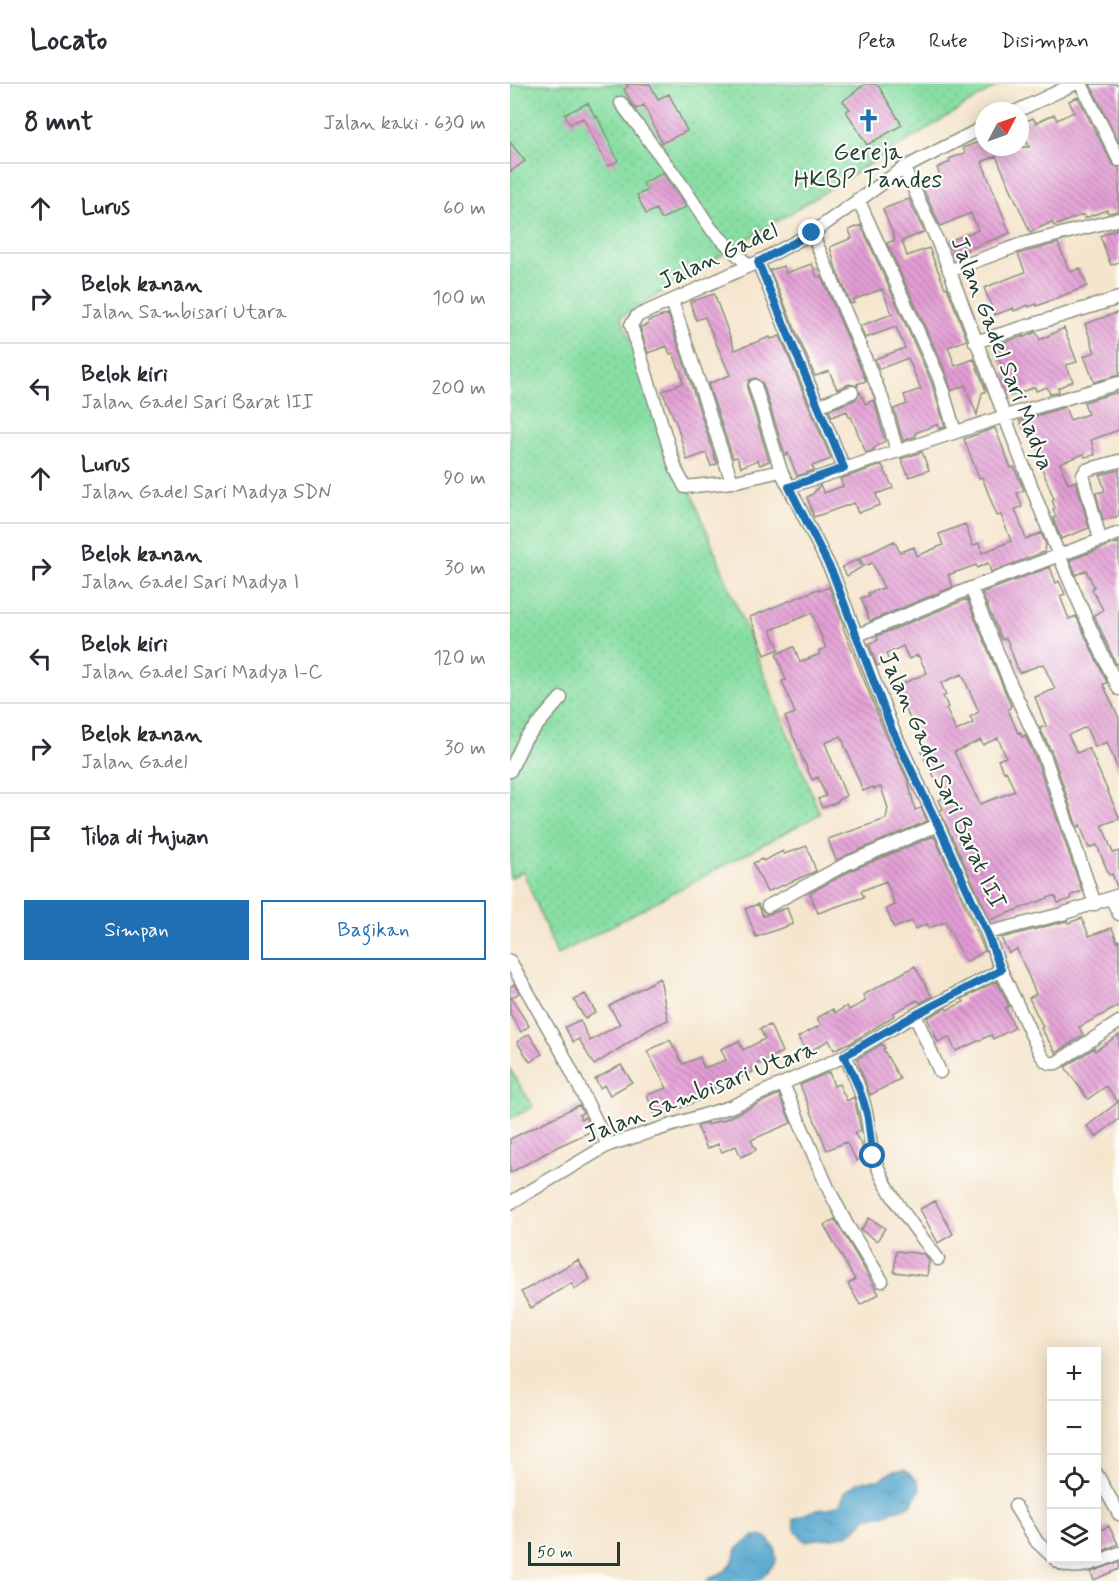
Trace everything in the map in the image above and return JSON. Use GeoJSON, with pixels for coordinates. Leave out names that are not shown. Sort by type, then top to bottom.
{"type":"FeatureCollection","features":[{"type":"Feature","properties":{"kind":"street"},"geometry":{"type":"LineString","coordinates":[[1029,105],[1074,84]]}},
{"type":"Feature","properties":{"kind":"street"},"geometry":{"type":"LineString","coordinates":[[1081,84],[1119,160]]}},
{"type":"Feature","properties":{"kind":"street"},"geometry":{"type":"LineString","coordinates":[[621,104],[682,185],[712,230],[753,264],[844,468]]}},
{"type":"Feature","properties":{"kind":"street","name":"Jalan Gadel"},"geometry":{"type":"LineString","coordinates":[[732,482],[685,487],[676,470],[631,325],[637,316],[753,264],[812,233],[904,168],[975,132]]}},
{"type":"Feature","properties":{"kind":"street","name":"Jalan Gadel Sari Madya"},"geometry":{"type":"LineString","coordinates":[[904,168],[950,271],[975,342],[1058,555],[1119,689]]}},
{"type":"Feature","properties":{"kind":"street"},"geometry":{"type":"LineString","coordinates":[[858,200],[939,378],[955,432]]}},
{"type":"Feature","properties":{"kind":"street"},"geometry":{"type":"LineString","coordinates":[[950,271],[1022,244],[1119,219]]}},
{"type":"Feature","properties":{"kind":"street"},"geometry":{"type":"LineString","coordinates":[[812,233],[882,398],[897,451]]}},
{"type":"Feature","properties":{"kind":"street"},"geometry":{"type":"LineString","coordinates":[[975,342],[1119,298]]}},
{"type":"Feature","properties":{"kind":"street"},"geometry":{"type":"LineString","coordinates":[[672,301],[732,482],[781,471]]}},
{"type":"Feature","properties":{"kind":"street"},"geometry":{"type":"LineString","coordinates":[[789,487],[1005,416],[1119,383]]}},
{"type":"Feature","properties":{"kind":"street","name":"Jalan Gadel Sari Barat III"},"geometry":{"type":"LineString","coordinates":[[755,386],[781,471],[833,574],[858,635],[892,730],[938,825],[1041,1055],[1046,1062],[1056,1063],[1119,1022]]}},
{"type":"Feature","properties":{"kind":"street"},"geometry":{"type":"LineString","coordinates":[[818,406],[852,392]]}},
{"type":"Feature","properties":{"kind":"street"},"geometry":{"type":"LineString","coordinates":[[1100,539],[1084,472],[1119,461]]}},
{"type":"Feature","properties":{"kind":"street"},"geometry":{"type":"LineString","coordinates":[[858,635],[971,588],[1119,533]]}},
{"type":"Feature","properties":{"kind":"street"},"geometry":{"type":"LineString","coordinates":[[971,588],[1011,685],[1045,758],[1095,904]]}},
{"type":"Feature","properties":{"kind":"street"},"geometry":{"type":"LineString","coordinates":[[510,771],[525,740],[561,698]]}},
{"type":"Feature","properties":{"kind":"street"},"geometry":{"type":"LineString","coordinates":[[768,906],[848,863],[938,825]]}},
{"type":"Feature","properties":{"kind":"street"},"geometry":{"type":"LineString","coordinates":[[987,933],[1062,914],[1115,897],[1119,914]]}},
{"type":"Feature","properties":{"kind":"street"},"geometry":{"type":"LineString","coordinates":[[510,961],[562,1052],[608,1145]]}},
{"type":"Feature","properties":{"kind":"street","name":"Jalan Sambisari Utara"},"geometry":{"type":"LineString","coordinates":[[510,1203],[608,1145],[730,1107],[844,1056],[915,1015],[1001,970]]}},
{"type":"Feature","properties":{"kind":"street"},"geometry":{"type":"LineString","coordinates":[[915,1015],[940,1072]]}},
{"type":"Feature","properties":{"kind":"street"},"geometry":{"type":"LineString","coordinates":[[844,1056],[860,1088],[870,1143],[878,1168],[901,1207],[938,1259]]}},
{"type":"Feature","properties":{"kind":"street"},"geometry":{"type":"LineString","coordinates":[[783,1084],[831,1194],[847,1225],[882,1281]]}},
{"type":"Feature","properties":{"kind":"street"},"geometry":{"type":"LineString","coordinates":[[1101,1482],[1119,1514]]}},
{"type":"Feature","properties":{"kind":"street"},"geometry":{"type":"LineString","coordinates":[[1015,1506],[1037,1542],[1047,1551]]}},
{"type":"Feature","properties":{"kind":"street"},"geometry":{"type":"LineString","coordinates":[[1101,1560],[1119,1553]]}},
{"type":"Feature","properties":{"kind":"street"},"geometry":{"type":"LineString","coordinates":[[1058,1563],[1076,1566],[1095,1563]]}},
{"type":"Feature","properties":{"kind":"green space"},"geometry":{"type":"Polygon","coordinates":[[[510,84],[1000,84],[621,317],[820,814],[557,955],[523,871],[510,878],[510,84]]]}},
{"type":"Feature","properties":{"kind":"green space"},"geometry":{"type":"Polygon","coordinates":[[[510,1069],[533,1107],[510,1119],[510,1069]]]}},
{"type":"Feature","properties":{"kind":"water"},"geometry":{"type":"Polygon","coordinates":[[[905,1470],[917,1480],[920,1489],[911,1505],[880,1516],[867,1517],[852,1532],[839,1537],[805,1541],[796,1532],[793,1519],[815,1510],[828,1509],[840,1504],[846,1491],[858,1482],[879,1480],[893,1471],[905,1470]]]}},
{"type":"Feature","properties":{"kind":"water"},"geometry":{"type":"Polygon","coordinates":[[[754,1536],[766,1537],[775,1548],[776,1562],[763,1577],[756,1581],[706,1581],[725,1571],[732,1563],[737,1549],[754,1536]]]}},
{"type":"Feature","properties":{"kind":"building"},"geometry":{"type":"Polygon","coordinates":[[[626,84],[650,84],[658,99],[669,94],[687,131],[662,143],[644,105],[636,109],[631,103],[624,89],[628,87],[626,84]]]}},
{"type":"Feature","properties":{"kind":"building"},"geometry":{"type":"Polygon","coordinates":[[[865,84],[875,84],[879,87],[902,125],[867,145],[846,111],[850,109],[843,101],[865,84]]]}},
{"type":"Feature","properties":{"kind":"building"},"geometry":{"type":"Polygon","coordinates":[[[1090,84],[1119,84],[1119,142],[1090,84]]]}},
{"type":"Feature","properties":{"kind":"building"},"geometry":{"type":"Polygon","coordinates":[[[1078,97],[1112,164],[1119,168],[1119,211],[1108,213],[1107,210],[1085,218],[1084,214],[1054,226],[1052,222],[1030,232],[996,156],[1029,156],[1029,120],[1033,118],[1036,123],[1054,114],[1057,120],[1074,112],[1069,101],[1078,97]]]}},
{"type":"Feature","properties":{"kind":"building"},"geometry":{"type":"Polygon","coordinates":[[[588,103],[595,117],[597,116],[618,161],[608,166],[583,118],[570,124],[565,114],[588,103]]]}},
{"type":"Feature","properties":{"kind":"building"},"geometry":{"type":"Polygon","coordinates":[[[510,142],[525,161],[510,172],[510,142]]]}},
{"type":"Feature","properties":{"kind":"building"},"geometry":{"type":"Polygon","coordinates":[[[975,143],[975,156],[996,156],[982,162],[1010,233],[954,255],[948,241],[978,230],[971,213],[940,226],[921,184],[940,176],[937,168],[950,162],[949,159],[965,153],[963,148],[975,143]]]}},
{"type":"Feature","properties":{"kind":"building"},"geometry":{"type":"Polygon","coordinates":[[[663,173],[686,207],[661,219],[656,209],[646,214],[637,195],[647,191],[643,183],[663,173]]]}},
{"type":"Feature","properties":{"kind":"building"},"geometry":{"type":"Polygon","coordinates":[[[909,199],[924,232],[902,241],[907,256],[929,248],[945,288],[947,287],[967,340],[948,347],[955,366],[974,359],[986,391],[982,393],[977,415],[965,385],[951,391],[947,375],[887,243],[895,240],[883,209],[909,199]]]}},
{"type":"Feature","properties":{"kind":"building"},"geometry":{"type":"Polygon","coordinates":[[[861,225],[931,381],[945,427],[939,429],[938,424],[915,433],[916,436],[903,441],[894,409],[907,404],[904,395],[921,389],[908,358],[879,369],[875,359],[905,348],[896,327],[865,338],[860,326],[892,314],[882,289],[853,300],[854,303],[851,304],[836,269],[830,247],[852,238],[849,230],[861,225]]]}},
{"type":"Feature","properties":{"kind":"building"},"geometry":{"type":"Polygon","coordinates":[[[1119,228],[1119,262],[1111,265],[1100,236],[1119,228]]]}},
{"type":"Feature","properties":{"kind":"building"},"geometry":{"type":"Polygon","coordinates":[[[1058,243],[1068,268],[1071,272],[1080,268],[1087,286],[1037,306],[1036,304],[1029,307],[1028,305],[1014,311],[1013,308],[995,315],[984,288],[1025,272],[1018,254],[1058,243]]]}},
{"type":"Feature","properties":{"kind":"building"},"geometry":{"type":"Polygon","coordinates":[[[812,264],[817,277],[821,276],[866,381],[857,384],[858,386],[849,384],[837,389],[829,371],[815,376],[770,270],[784,266],[786,273],[812,264]]]}},
{"type":"Feature","properties":{"kind":"building"},"geometry":{"type":"Polygon","coordinates":[[[714,294],[735,350],[770,337],[771,339],[780,336],[831,459],[812,466],[814,470],[797,476],[788,453],[785,455],[763,384],[756,378],[749,380],[747,388],[769,461],[760,465],[758,460],[741,467],[737,457],[733,458],[708,384],[730,375],[705,317],[696,320],[690,302],[714,294]]]}},
{"type":"Feature","properties":{"kind":"building"},"geometry":{"type":"Polygon","coordinates":[[[1119,312],[1119,375],[1094,382],[1084,356],[1095,352],[1085,324],[1119,312]]]}},
{"type":"Feature","properties":{"kind":"building"},"geometry":{"type":"Polygon","coordinates":[[[668,314],[717,464],[711,466],[706,453],[687,460],[677,425],[662,391],[683,383],[681,374],[673,353],[670,354],[667,346],[648,353],[640,327],[649,324],[648,321],[668,314]]]}},
{"type":"Feature","properties":{"kind":"building"},"geometry":{"type":"Polygon","coordinates":[[[1064,328],[1077,362],[1066,365],[1073,381],[1058,388],[1059,392],[1050,394],[1047,387],[1036,391],[1035,387],[1010,396],[1002,374],[1006,373],[994,349],[1004,342],[1036,332],[1040,340],[1064,328]]]}},
{"type":"Feature","properties":{"kind":"building"},"geometry":{"type":"Polygon","coordinates":[[[860,392],[865,404],[874,400],[885,441],[866,453],[847,411],[832,417],[829,410],[855,400],[860,392]]]}},
{"type":"Feature","properties":{"kind":"building"},"geometry":{"type":"Polygon","coordinates":[[[1119,392],[1119,430],[1091,440],[1095,455],[1085,457],[1084,454],[1060,463],[1068,484],[1076,481],[1089,528],[1061,539],[1053,518],[1056,517],[1052,500],[1054,499],[1039,461],[1042,460],[1035,441],[1032,442],[1020,421],[1065,407],[1070,420],[1088,414],[1084,402],[1119,392]]]}},
{"type":"Feature","properties":{"kind":"building"},"geometry":{"type":"Polygon","coordinates":[[[995,428],[1011,468],[1014,467],[1024,490],[1017,493],[1022,507],[1015,509],[1026,539],[1041,533],[1046,545],[1044,552],[991,572],[988,563],[948,575],[953,587],[870,621],[861,598],[884,588],[872,563],[864,566],[860,558],[894,541],[900,552],[914,547],[917,556],[943,545],[939,534],[965,524],[973,546],[979,543],[982,553],[1011,541],[1001,515],[997,516],[982,477],[979,478],[964,439],[995,428]]]}},
{"type":"Feature","properties":{"kind":"building"},"geometry":{"type":"Polygon","coordinates":[[[922,452],[929,470],[909,477],[901,459],[922,452]]]}},
{"type":"Feature","properties":{"kind":"building"},"geometry":{"type":"Polygon","coordinates":[[[882,465],[893,488],[876,494],[880,505],[858,513],[854,503],[814,517],[807,497],[813,494],[820,485],[824,493],[843,486],[840,479],[882,465]]]}},
{"type":"Feature","properties":{"kind":"building"},"geometry":{"type":"Polygon","coordinates":[[[1119,470],[1119,516],[1103,520],[1096,493],[1105,491],[1100,475],[1119,470]]]}},
{"type":"Feature","properties":{"kind":"building"},"geometry":{"type":"Polygon","coordinates":[[[1119,542],[1119,663],[1116,664],[1094,615],[1103,610],[1092,589],[1094,587],[1086,570],[1076,575],[1070,560],[1119,542]]]}},
{"type":"Feature","properties":{"kind":"building"},"geometry":{"type":"Polygon","coordinates":[[[858,559],[862,567],[847,576],[842,567],[858,559]]]}},
{"type":"Feature","properties":{"kind":"building"},"geometry":{"type":"Polygon","coordinates":[[[1050,567],[1056,583],[1059,581],[1065,594],[1060,596],[1069,619],[1076,616],[1107,683],[1103,684],[1119,718],[1119,772],[1107,742],[1095,747],[1086,727],[1068,735],[1077,753],[1089,748],[1119,817],[1119,819],[1102,825],[1113,853],[1119,851],[1119,887],[1112,874],[1109,875],[1097,845],[1089,848],[1080,825],[1077,827],[1053,755],[1040,728],[1046,726],[1035,697],[1055,689],[1043,664],[1019,673],[1008,642],[1006,638],[1002,640],[982,593],[1050,567]]]}},
{"type":"Feature","properties":{"kind":"building"},"geometry":{"type":"Polygon","coordinates":[[[829,587],[885,733],[908,781],[915,810],[921,808],[927,821],[836,860],[828,839],[886,819],[888,808],[881,787],[863,791],[841,736],[825,743],[846,796],[822,808],[818,799],[826,796],[818,777],[812,780],[785,717],[795,713],[782,681],[786,680],[776,654],[794,647],[800,662],[820,654],[819,651],[826,648],[812,613],[771,630],[779,649],[765,655],[750,617],[818,589],[819,591],[829,587]]]}},
{"type":"Feature","properties":{"kind":"building"},"geometry":{"type":"Polygon","coordinates":[[[967,599],[1011,706],[1008,710],[1018,733],[1020,732],[1022,737],[1025,735],[1037,761],[1082,891],[1070,896],[1071,899],[1058,903],[1056,897],[1053,896],[990,920],[940,811],[943,809],[939,800],[945,797],[921,752],[925,750],[895,687],[927,673],[918,655],[909,659],[903,646],[886,654],[889,661],[877,666],[869,644],[878,640],[877,636],[967,599]],[[962,674],[941,683],[946,695],[943,696],[948,707],[946,708],[956,731],[973,723],[970,717],[979,712],[962,674]],[[998,738],[983,745],[981,740],[954,752],[980,804],[1015,791],[998,760],[1006,757],[998,738]]]}},
{"type":"Feature","properties":{"kind":"building"},"geometry":{"type":"Polygon","coordinates":[[[934,836],[985,951],[966,962],[945,922],[929,928],[927,924],[915,929],[912,921],[894,928],[886,909],[895,905],[886,881],[861,891],[864,897],[818,913],[810,893],[852,870],[934,836]]]}},
{"type":"Feature","properties":{"kind":"building"},"geometry":{"type":"Polygon","coordinates":[[[807,846],[816,871],[767,892],[753,863],[762,859],[763,861],[783,851],[784,854],[807,846]]]}},
{"type":"Feature","properties":{"kind":"building"},"geometry":{"type":"Polygon","coordinates":[[[758,904],[763,916],[787,908],[793,924],[756,937],[745,909],[758,904]]]}},
{"type":"Feature","properties":{"kind":"building"},"geometry":{"type":"Polygon","coordinates":[[[1082,918],[1089,936],[1112,928],[1117,941],[1119,940],[1119,1006],[1079,1027],[1083,1035],[1056,1053],[1041,1028],[1043,1027],[1029,998],[1036,994],[1017,949],[1009,953],[1001,938],[1082,918]]]}},
{"type":"Feature","properties":{"kind":"building"},"geometry":{"type":"Polygon","coordinates":[[[915,966],[932,997],[920,1003],[917,1000],[893,1013],[894,1016],[849,1044],[834,1050],[829,1040],[807,1053],[798,1037],[821,1025],[817,1018],[833,1009],[835,1013],[847,1006],[849,1010],[866,1001],[863,995],[915,966]]]}},
{"type":"Feature","properties":{"kind":"building"},"geometry":{"type":"Polygon","coordinates":[[[660,978],[668,1020],[651,1028],[594,1065],[579,1039],[573,1042],[565,1027],[580,1020],[590,1041],[620,1024],[609,1006],[660,978]]]}},
{"type":"Feature","properties":{"kind":"building"},"geometry":{"type":"Polygon","coordinates":[[[997,981],[1009,1006],[1005,1008],[1015,1028],[993,1039],[991,1035],[956,1051],[949,1037],[938,1042],[927,1018],[964,1002],[962,999],[997,981]]]}},
{"type":"Feature","properties":{"kind":"building"},"geometry":{"type":"Polygon","coordinates":[[[514,984],[519,993],[511,998],[529,1026],[521,1032],[510,1014],[510,987],[514,984]]]}},
{"type":"Feature","properties":{"kind":"building"},"geometry":{"type":"Polygon","coordinates":[[[585,994],[596,1012],[585,1019],[574,1000],[585,994]]]}},
{"type":"Feature","properties":{"kind":"building"},"geometry":{"type":"Polygon","coordinates":[[[770,1025],[782,1052],[751,1067],[753,1072],[713,1088],[714,1090],[696,1098],[698,1101],[656,1118],[647,1095],[667,1088],[647,1051],[670,1040],[683,1064],[700,1057],[704,1068],[726,1060],[721,1049],[739,1041],[743,1050],[765,1039],[760,1029],[770,1025]]]}},
{"type":"Feature","properties":{"kind":"building"},"geometry":{"type":"Polygon","coordinates":[[[529,1034],[542,1054],[530,1062],[517,1042],[529,1034]]]}},
{"type":"Feature","properties":{"kind":"building"},"geometry":{"type":"Polygon","coordinates":[[[1119,1035],[1119,1119],[1096,1137],[1087,1126],[1118,1102],[1106,1086],[1088,1099],[1065,1067],[1119,1035]]]}},
{"type":"Feature","properties":{"kind":"building"},"geometry":{"type":"Polygon","coordinates":[[[882,1044],[900,1079],[870,1095],[857,1059],[882,1044]]]}},
{"type":"Feature","properties":{"kind":"building"},"geometry":{"type":"Polygon","coordinates":[[[621,1065],[632,1082],[610,1095],[604,1085],[600,1088],[595,1079],[621,1065]]]}},
{"type":"Feature","properties":{"kind":"building"},"geometry":{"type":"Polygon","coordinates":[[[829,1072],[834,1086],[839,1084],[847,1101],[854,1097],[861,1130],[854,1133],[862,1145],[864,1155],[857,1161],[846,1142],[827,1150],[800,1085],[829,1072]]]}},
{"type":"Feature","properties":{"kind":"building"},"geometry":{"type":"Polygon","coordinates":[[[779,1094],[791,1123],[751,1140],[756,1150],[741,1157],[736,1146],[722,1152],[718,1144],[707,1149],[697,1126],[721,1121],[779,1094]]]}},
{"type":"Feature","properties":{"kind":"building"},"geometry":{"type":"Polygon","coordinates":[[[579,1105],[583,1113],[579,1115],[581,1119],[585,1117],[592,1131],[510,1173],[510,1139],[579,1105]]]}},
{"type":"Feature","properties":{"kind":"building"},"geometry":{"type":"Polygon","coordinates":[[[935,1201],[953,1234],[938,1243],[920,1209],[935,1201]]]}},
{"type":"Feature","properties":{"kind":"building"},"geometry":{"type":"Polygon","coordinates":[[[869,1218],[885,1228],[877,1241],[861,1230],[869,1218]]]}},
{"type":"Feature","properties":{"kind":"building"},"geometry":{"type":"Polygon","coordinates":[[[835,1219],[879,1294],[860,1305],[848,1284],[855,1280],[824,1225],[835,1219]]]}},
{"type":"Feature","properties":{"kind":"building"},"geometry":{"type":"Polygon","coordinates":[[[896,1251],[924,1254],[929,1261],[927,1276],[894,1272],[896,1251]]]}},
{"type":"Feature","properties":{"kind":"building"},"geometry":{"type":"Polygon","coordinates":[[[578,1260],[590,1279],[575,1289],[571,1283],[531,1308],[521,1292],[578,1260]]]}},
{"type":"Feature","properties":{"kind":"building"},"geometry":{"type":"Polygon","coordinates":[[[1109,1526],[1118,1544],[1101,1552],[1101,1530],[1109,1526]]]}},
{"type":"Feature","properties":{"kind":"building"},"geometry":{"type":"Polygon","coordinates":[[[1119,1562],[1119,1569],[1094,1580],[1091,1572],[1119,1562]]]}},
{"type":"Feature","properties":{"kind":"place","name":"Gereja HKBP Tandes"},"geometry":{"type":"Point","coordinates":[868,121]}},
{"type":"Feature","properties":{"kind":"route"},"geometry":{"type":"LineString","coordinates":[[812,233],[758,262],[844,468],[789,487],[833,574],[858,635],[892,730],[938,825],[987,933],[1001,970],[915,1015],[844,1056],[860,1088],[873,1156]]}}]}
